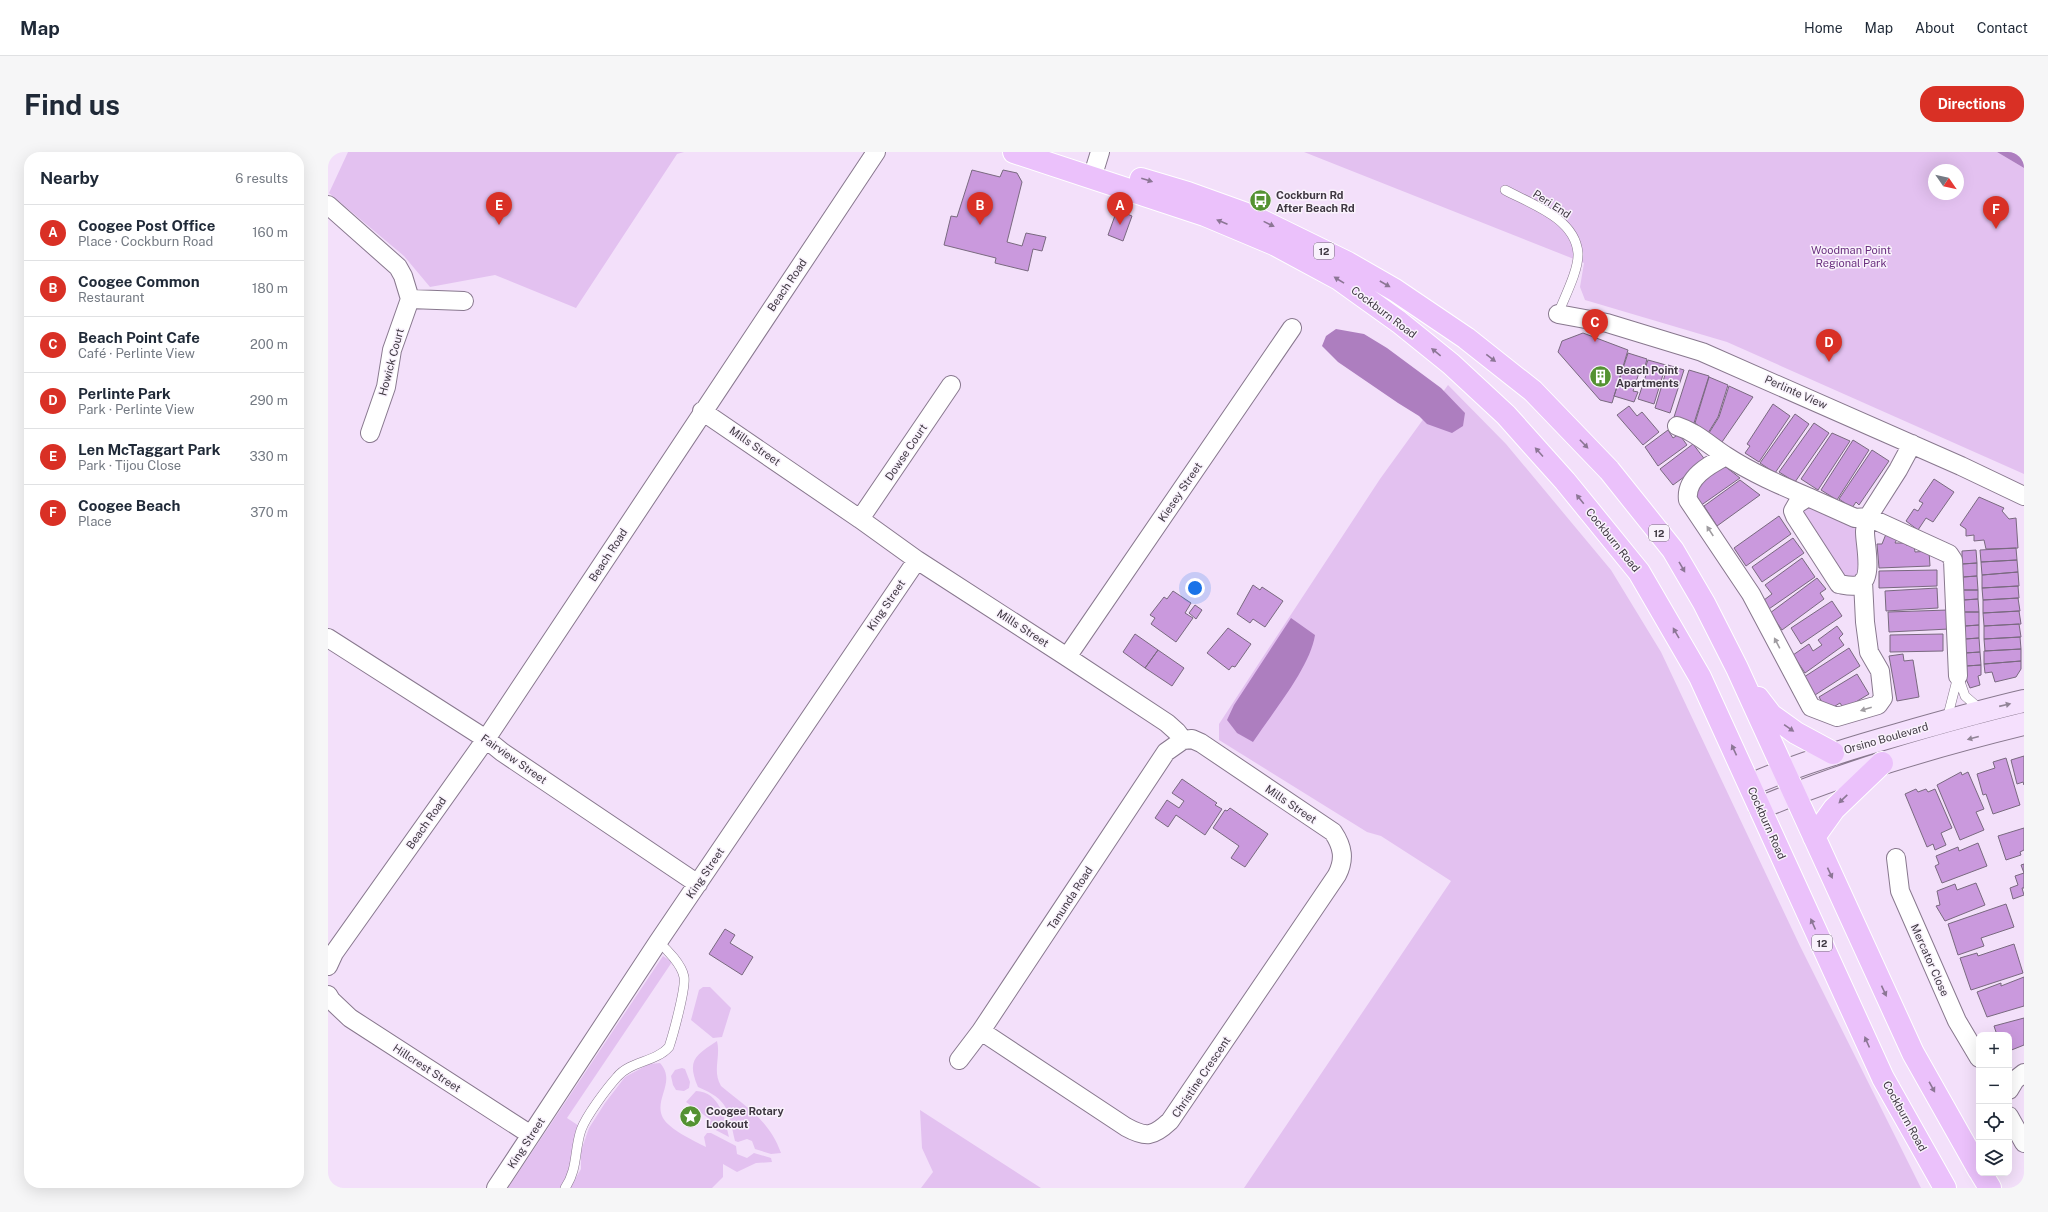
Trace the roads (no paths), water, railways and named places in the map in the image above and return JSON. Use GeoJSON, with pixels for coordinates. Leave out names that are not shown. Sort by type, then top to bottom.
{"type":"FeatureCollection","features":[{"type":"Feature","properties":{"kind":"main road","name":"Cockburn Road"},"geometry":{"type":"LineString","coordinates":[[1014,152],[1095,165],[1205,215],[1274,244],[1338,279],[1399,322],[1462,374],[1506,415],[1569,486],[1639,572],[1700,677],[1883,1078],[1944,1188]]}},
{"type":"Feature","properties":{"kind":"main road","name":"Cockburn Road"},"geometry":{"type":"LineString","coordinates":[[1056,152],[1188,193],[1252,216],[1348,263],[1395,290],[1487,354],[1532,391],[1609,470],[1673,550],[1704,603],[1737,668],[1913,1053],[1976,1165]]}},
{"type":"Feature","properties":{"kind":"main road"},"geometry":{"type":"LineString","coordinates":[[1737,668],[1771,715],[1796,733],[1832,754]]}},
{"type":"Feature","properties":{"kind":"main road","name":"Orsino Boulevard"},"geometry":{"type":"LineString","coordinates":[[1750,785],[1783,770],[1832,754],[1982,710],[2024,701]]}},
{"type":"Feature","properties":{"kind":"main road","name":"Orsino Boulevard"},"geometry":{"type":"LineString","coordinates":[[1760,808],[1794,794],[1882,763],[2024,724]]}},
{"type":"Feature","properties":{"kind":"main road"},"geometry":{"type":"LineString","coordinates":[[1814,837],[1834,809],[1882,763]]}},
{"type":"Feature","properties":{"kind":"main road"},"geometry":{"type":"LineString","coordinates":[[1983,1176],[1990,1188]]}},
{"type":"Feature","properties":{"kind":"street","name":"Beach Road"},"geometry":{"type":"LineString","coordinates":[[331,960],[486,739],[702,411],[876,152]]}},
{"type":"Feature","properties":{"kind":"street"},"geometry":{"type":"LineString","coordinates":[[328,205],[398,267],[404,276],[410,299],[464,301]]}},
{"type":"Feature","properties":{"kind":"street","name":"Howick Court"},"geometry":{"type":"LineString","coordinates":[[370,433],[386,387],[392,350],[410,299]]}},
{"type":"Feature","properties":{"kind":"street","name":"Perlinte View"},"geometry":{"type":"LineString","coordinates":[[1558,314],[1607,323],[1702,352],[1912,444],[2024,496]]}},
{"type":"Feature","properties":{"kind":"street","name":"Kiesey Street"},"geometry":{"type":"LineString","coordinates":[[1068,656],[1292,328]]}},
{"type":"Feature","properties":{"kind":"street","name":"Dowse Court"},"geometry":{"type":"LineString","coordinates":[[860,519],[951,385]]}},
{"type":"Feature","properties":{"kind":"street","name":"Mills Street"},"geometry":{"type":"LineString","coordinates":[[702,411],[860,519],[917,560],[1068,656],[1167,723],[1183,740],[1192,739],[1201,743],[1333,832],[1340,842]]}},
{"type":"Feature","properties":{"kind":"street"},"geometry":{"type":"LineString","coordinates":[[1677,426],[1691,431],[1726,456],[1766,479],[1855,518],[1868,517],[1949,554],[1953,560],[1958,676]]}},
{"type":"Feature","properties":{"kind":"street"},"geometry":{"type":"LineString","coordinates":[[1840,584],[1852,586],[1859,585],[1863,581],[1868,570],[1865,530],[1868,517],[1898,470],[1912,444]]}},
{"type":"Feature","properties":{"kind":"street"},"geometry":{"type":"LineString","coordinates":[[1726,456],[1695,477],[1689,484],[1687,491],[1688,500],[1751,594],[1812,706],[1837,717],[1878,705],[1883,698],[1880,671],[1869,652],[1865,622],[1863,581]]}},
{"type":"Feature","properties":{"kind":"street"},"geometry":{"type":"LineString","coordinates":[[1766,479],[1793,511],[1865,622]]}},
{"type":"Feature","properties":{"kind":"street"},"geometry":{"type":"LineString","coordinates":[[1793,511],[1797,504],[1808,497]]}},
{"type":"Feature","properties":{"kind":"street","name":"King Street"},"geometry":{"type":"LineString","coordinates":[[496,1188],[658,942],[917,560]]}},
{"type":"Feature","properties":{"kind":"street","name":"Fairview Street"},"geometry":{"type":"LineString","coordinates":[[328,638],[486,739],[502,752],[698,884]]}},
{"type":"Feature","properties":{"kind":"street","name":"Tanunda Road"},"geometry":{"type":"LineString","coordinates":[[959,1060],[981,1031],[1166,752],[1183,740]]}},
{"type":"Feature","properties":{"kind":"street","name":"Christine Crescent"},"geometry":{"type":"LineString","coordinates":[[981,1031],[1126,1127],[1137,1133],[1149,1135],[1161,1130],[1170,1122],[1337,875],[1343,863],[1340,842]]}},
{"type":"Feature","properties":{"kind":"street","name":"Mercator Close"},"geometry":{"type":"LineString","coordinates":[[1896,858],[1900,891],[1957,1021],[1976,1053]]}},
{"type":"Feature","properties":{"kind":"street","name":"Hillcrest Street"},"geometry":{"type":"LineString","coordinates":[[328,995],[331,1000],[350,1018],[531,1135]]}},
{"type":"Feature","properties":{"kind":"street"},"geometry":{"type":"LineString","coordinates":[[2012,1084],[2024,1072]]}},
{"type":"Feature","properties":{"kind":"street"},"geometry":{"type":"LineString","coordinates":[[2012,1121],[2024,1143]]}},
{"type":"Feature","properties":{"kind":"lane","name":"Peri End"},"geometry":{"type":"LineString","coordinates":[[1505,190],[1545,211],[1566,225],[1576,244],[1578,254],[1574,275],[1558,314]]}},
{"type":"Feature","properties":{"kind":"lane"},"geometry":{"type":"LineString","coordinates":[[1958,676],[1965,696],[1982,710]]}},
{"type":"Feature","properties":{"kind":"lane"},"geometry":{"type":"LineString","coordinates":[[1947,720],[1958,676]]}},
{"type":"Feature","properties":{"kind":"lane"},"geometry":{"type":"LineString","coordinates":[[565,1188],[572,1178],[582,1128],[618,1075],[640,1061],[663,1054],[669,1047],[683,991],[684,977],[669,951],[658,942]]}},
{"type":"Feature","properties":{"kind":"place","name":"Cockburn Rd After Beach Rd"},"geometry":{"type":"Point","coordinates":[1261,201]}},
{"type":"Feature","properties":{"kind":"place","name":"Len McTaggart Park"},"geometry":{"type":"Point","coordinates":[499,225]}},
{"type":"Feature","properties":{"kind":"place","name":"Coogee Common"},"geometry":{"type":"Point","coordinates":[980,225]}},
{"type":"Feature","properties":{"kind":"place","name":"Coogee Post Office"},"geometry":{"type":"Point","coordinates":[1120,225]}},
{"type":"Feature","properties":{"kind":"place","name":"Coogee Beach"},"geometry":{"type":"Point","coordinates":[1996,229]}},
{"type":"Feature","properties":{"kind":"place","name":"Beach Point Cafe"},"geometry":{"type":"Point","coordinates":[1595,342]}},
{"type":"Feature","properties":{"kind":"place","name":"Perlinte Park"},"geometry":{"type":"Point","coordinates":[1829,362]}},
{"type":"Feature","properties":{"kind":"place","name":"Beach Point Apartments"},"geometry":{"type":"Point","coordinates":[1600,376]}},
{"type":"Feature","properties":{"kind":"place","name":"Coogee Rotary Lookout"},"geometry":{"type":"Point","coordinates":[691,1117]}},
{"type":"Feature","properties":{"kind":"park label","name":"Woodman Point Regional Park"},"geometry":{"type":"Point","coordinates":[1851,256]}}]}
